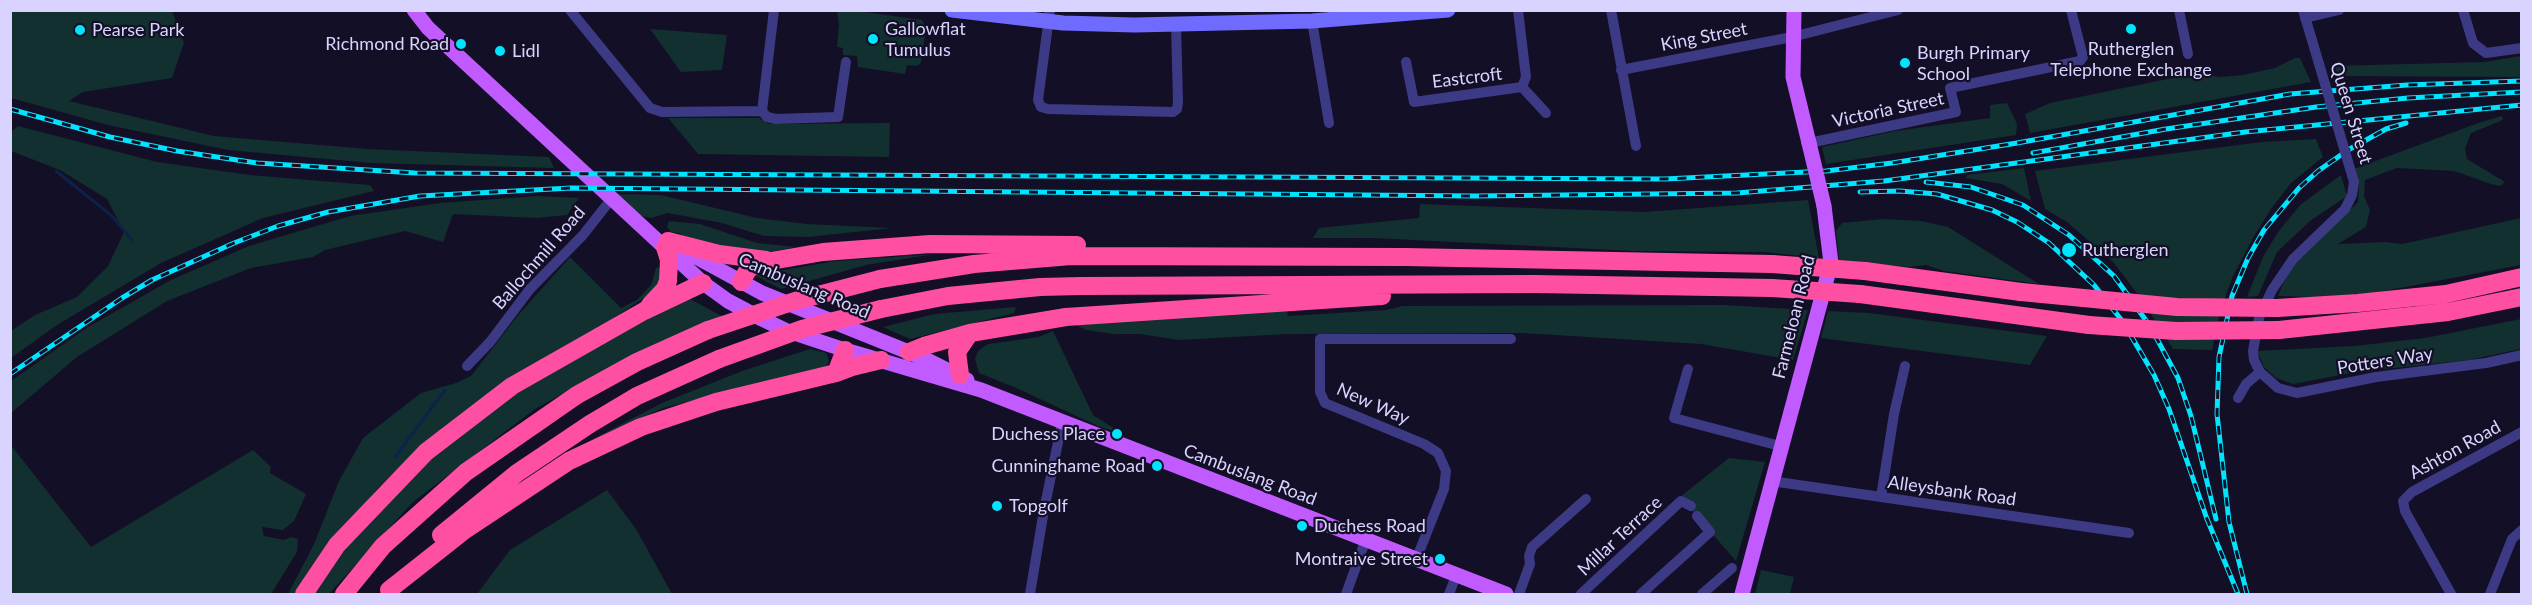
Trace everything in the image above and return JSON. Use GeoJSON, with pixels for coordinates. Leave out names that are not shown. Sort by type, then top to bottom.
{"type":"FeatureCollection","features":[{"type":"Feature","properties":{"kind":"highway"},"geometry":{"type":"LineString","coordinates":[[644,311],[665,289],[668,281],[667,244],[771,261]]}},
{"type":"Feature","properties":{"kind":"highway"},"geometry":{"type":"LineString","coordinates":[[737,281],[749,268],[771,261],[844,250],[930,244],[1430,246],[1594,260]]}},
{"type":"Feature","properties":{"kind":"highway"},"geometry":{"type":"LineString","coordinates":[[344,594],[383,546],[466,472],[577,395],[637,362],[708,330],[795,301],[880,279],[974,264],[1071,256],[1594,260],[1772,264],[1865,270],[2021,292],[2168,306],[2277,308],[2446,294],[2522,277]]}},
{"type":"Feature","properties":{"kind":"highway"},"geometry":{"type":"LineString","coordinates":[[304,594],[337,546],[426,452],[512,386],[644,311],[703,283]]}},
{"type":"Feature","properties":{"kind":"highway"},"geometry":{"type":"LineString","coordinates":[[387,592],[447,528],[517,473],[637,396],[719,359],[802,329],[880,309],[948,296],[1040,287],[1534,284],[1772,288],[1860,294],[2089,325],[2176,331],[2279,330],[2448,312],[2522,297]]}},
{"type":"Feature","properties":{"kind":"highway"},"geometry":{"type":"LineString","coordinates":[[909,352],[970,333],[1066,317],[1534,284]]}},
{"type":"Feature","properties":{"kind":"highway"},"geometry":{"type":"LineString","coordinates":[[960,375],[957,352],[970,333]]}},
{"type":"Feature","properties":{"kind":"highway"},"geometry":{"type":"LineString","coordinates":[[836,373],[845,350]]}},
{"type":"Feature","properties":{"kind":"highway"},"geometry":{"type":"LineString","coordinates":[[387,592],[465,530],[580,457],[641,427],[716,402],[881,360]]}},
{"type":"Feature","properties":{"kind":"main road"},"geometry":{"type":"LineString","coordinates":[[402,10],[428,28]]}},
{"type":"Feature","properties":{"kind":"main road"},"geometry":{"type":"LineString","coordinates":[[414,10],[428,28]]}},
{"type":"Feature","properties":{"kind":"main road"},"geometry":{"type":"LineString","coordinates":[[952,10],[1049,16],[1102,25],[1176,25],[1448,10]]}},
{"type":"Feature","properties":{"kind":"main road","name":"Farmeloan Road"},"geometry":{"type":"LineString","coordinates":[[1742,594],[1770,482],[1831,264],[1824,206],[1793,77],[1794,10]]}},
{"type":"Feature","properties":{"kind":"main road","name":"Cambuslang Road"},"geometry":{"type":"LineString","coordinates":[[428,28],[646,229],[667,244],[737,281],[960,375],[981,390]]}},
{"type":"Feature","properties":{"kind":"main road","name":"Cambuslang Road"},"geometry":{"type":"LineString","coordinates":[[667,244],[703,283],[728,301],[785,330],[981,390],[1506,594]]}},
{"type":"Feature","properties":{"kind":"main road"},"geometry":{"type":"LineString","coordinates":[[703,283],[721,278],[737,281],[746,300],[759,317]]}},
{"type":"Feature","properties":{"kind":"main road"},"geometry":{"type":"LineString","coordinates":[[830,320],[845,338],[845,350]]}},
{"type":"Feature","properties":{"kind":"main road"},"geometry":{"type":"LineString","coordinates":[[881,360],[909,352]]}},
{"type":"Feature","properties":{"kind":"street"},"geometry":{"type":"LineString","coordinates":[[570,10],[650,108],[662,112],[762,111]]}},
{"type":"Feature","properties":{"kind":"street"},"geometry":{"type":"LineString","coordinates":[[774,10],[762,111],[767,117],[776,119],[838,117],[846,62]]}},
{"type":"Feature","properties":{"kind":"street","name":"Eastcroft"},"geometry":{"type":"LineString","coordinates":[[1406,62],[1414,102],[1522,87],[1526,77],[1518,10]]}},
{"type":"Feature","properties":{"kind":"street"},"geometry":{"type":"LineString","coordinates":[[1611,10],[1635,146]]}},
{"type":"Feature","properties":{"kind":"street","name":"King Street"},"geometry":{"type":"LineString","coordinates":[[1621,70],[1792,37],[1898,10]]}},
{"type":"Feature","properties":{"kind":"street","name":"Victoria Street"},"geometry":{"type":"LineString","coordinates":[[1809,143],[1956,112],[1950,88],[2080,61],[2083,57],[2070,10]]}},
{"type":"Feature","properties":{"kind":"street"},"geometry":{"type":"LineString","coordinates":[[2179,10],[2188,54]]}},
{"type":"Feature","properties":{"kind":"street"},"geometry":{"type":"LineString","coordinates":[[2304,14],[2338,10]]}},
{"type":"Feature","properties":{"kind":"street"},"geometry":{"type":"LineString","coordinates":[[2463,10],[2473,43],[2486,53],[2522,48]]}},
{"type":"Feature","properties":{"kind":"street","name":"Queen Street"},"geometry":{"type":"LineString","coordinates":[[2260,372],[2254,360],[2253,351],[2259,318],[2272,290],[2293,259],[2344,209],[2352,195],[2354,182],[2304,14]]}},
{"type":"Feature","properties":{"kind":"street"},"geometry":{"type":"LineString","coordinates":[[1049,16],[1038,97],[1041,107],[1048,109],[1173,112],[1177,110],[1176,25]]}},
{"type":"Feature","properties":{"kind":"street"},"geometry":{"type":"LineString","coordinates":[[1311,16],[1329,123]]}},
{"type":"Feature","properties":{"kind":"street"},"geometry":{"type":"LineString","coordinates":[[1522,87],[1546,113]]}},
{"type":"Feature","properties":{"kind":"street","name":"Ballochmill Road"},"geometry":{"type":"LineString","coordinates":[[467,366],[490,342],[530,289],[583,235],[612,198]]}},
{"type":"Feature","properties":{"kind":"street","name":"New Way"},"geometry":{"type":"LineString","coordinates":[[1416,560],[1443,489],[1446,471],[1438,453],[1424,444],[1325,403],[1320,392],[1320,339],[1511,339]]}},
{"type":"Feature","properties":{"kind":"street","name":"Potters Way"},"geometry":{"type":"LineString","coordinates":[[2260,372],[2278,387],[2297,393],[2376,377],[2486,363],[2522,355]]}},
{"type":"Feature","properties":{"kind":"street"},"geometry":{"type":"LineString","coordinates":[[1881,497],[1894,414],[1905,366]]}},
{"type":"Feature","properties":{"kind":"street"},"geometry":{"type":"LineString","coordinates":[[1688,369],[1674,418],[1780,446]]}},
{"type":"Feature","properties":{"kind":"street"},"geometry":{"type":"LineString","coordinates":[[2238,398],[2246,384],[2260,372]]}},
{"type":"Feature","properties":{"kind":"street"},"geometry":{"type":"LineString","coordinates":[[1030,594],[1062,423]]}},
{"type":"Feature","properties":{"kind":"street","name":"Ashton Road"},"geometry":{"type":"LineString","coordinates":[[2451,594],[2405,511],[2403,501],[2412,492],[2522,432]]}},
{"type":"Feature","properties":{"kind":"street","name":"Alleysbank Road"},"geometry":{"type":"LineString","coordinates":[[1770,482],[2129,532]]}},
{"type":"Feature","properties":{"kind":"street"},"geometry":{"type":"LineString","coordinates":[[1519,594],[1530,564],[1532,547],[1586,499]]}},
{"type":"Feature","properties":{"kind":"street","name":"Millar Terrace"},"geometry":{"type":"LineString","coordinates":[[1581,594],[1681,501],[1694,511],[1710,532],[1641,594]]}},
{"type":"Feature","properties":{"kind":"street"},"geometry":{"type":"LineString","coordinates":[[2490,594],[2512,539],[2522,530]]}},
{"type":"Feature","properties":{"kind":"street"},"geometry":{"type":"LineString","coordinates":[[1346,594],[1366,539]]}},
{"type":"Feature","properties":{"kind":"street"},"geometry":{"type":"LineString","coordinates":[[1702,594],[1732,568]]}},
{"type":"Feature","properties":{"kind":"street"},"geometry":{"type":"LineString","coordinates":[[1449,594],[1456,576]]}},
{"type":"Feature","properties":{"kind":"green space"},"geometry":{"type":"Polygon","coordinates":[[[10,11],[172,11],[184,43],[172,78],[83,92],[69,101],[214,136],[367,149],[549,157],[554,168],[371,163],[228,150],[108,125],[11,98],[10,11]]]}},
{"type":"Feature","properties":{"kind":"green space"},"geometry":{"type":"Polygon","coordinates":[[[837,11],[858,11],[922,20],[926,28],[921,63],[917,66],[907,65],[905,74],[858,67],[857,56],[843,55],[843,48],[837,47],[839,25],[837,11]]]}},
{"type":"Feature","properties":{"kind":"green space"},"geometry":{"type":"Polygon","coordinates":[[[650,29],[727,35],[722,70],[681,72],[650,29]]]}},
{"type":"Feature","properties":{"kind":"green space"},"geometry":{"type":"Polygon","coordinates":[[[2521,56],[2521,77],[2335,76],[2331,66],[2485,62],[2521,56]]]}},
{"type":"Feature","properties":{"kind":"green space"},"geometry":{"type":"Polygon","coordinates":[[[2295,58],[2300,58],[2311,82],[2030,133],[2025,114],[2050,103],[2197,73],[2220,77],[2243,75],[2275,68],[2295,58]]]}},
{"type":"Feature","properties":{"kind":"green space"},"geometry":{"type":"Polygon","coordinates":[[[2007,103],[2017,124],[2016,135],[1826,164],[1822,147],[1895,131],[1990,118],[1990,105],[2007,103]]]}},
{"type":"Feature","properties":{"kind":"green space"},"geometry":{"type":"Polygon","coordinates":[[[2502,116],[2503,120],[2471,133],[2465,149],[2467,159],[2505,182],[2500,186],[2454,171],[2397,168],[2365,180],[2364,196],[2370,210],[2366,227],[2338,244],[2385,242],[2402,244],[2521,218],[2521,265],[2374,293],[2316,297],[2278,296],[2286,276],[2299,258],[2358,202],[2359,183],[2354,169],[2502,116]]]}},
{"type":"Feature","properties":{"kind":"green space"},"geometry":{"type":"Polygon","coordinates":[[[668,118],[759,118],[769,124],[890,123],[889,157],[698,154],[668,118]]]}},
{"type":"Feature","properties":{"kind":"green space"},"geometry":{"type":"Polygon","coordinates":[[[18,126],[157,162],[250,175],[370,185],[374,191],[263,218],[161,263],[57,325],[11,358],[11,331],[35,315],[77,297],[108,266],[124,232],[107,199],[60,170],[11,151],[11,132],[18,126]]]}},
{"type":"Feature","properties":{"kind":"green space"},"geometry":{"type":"Polygon","coordinates":[[[2316,139],[2323,157],[2291,183],[2254,236],[2232,278],[2220,312],[2212,350],[2173,349],[2143,301],[2113,262],[2067,222],[2045,209],[2035,171],[2262,142],[2316,139]]]}},
{"type":"Feature","properties":{"kind":"green space"},"geometry":{"type":"Polygon","coordinates":[[[2024,168],[2031,201],[2002,184],[1966,178],[1967,175],[2024,168]]]}},
{"type":"Feature","properties":{"kind":"green space"},"geometry":{"type":"Polygon","coordinates":[[[2341,175],[2347,196],[2310,221],[2277,252],[2258,296],[2247,297],[2263,257],[2278,232],[2300,205],[2341,175]]]}},
{"type":"Feature","properties":{"kind":"green space"},"geometry":{"type":"Polygon","coordinates":[[[617,194],[661,195],[757,218],[807,224],[892,228],[808,237],[764,236],[722,223],[668,213],[651,218],[633,214],[617,194]]]}},
{"type":"Feature","properties":{"kind":"green space"},"geometry":{"type":"Polygon","coordinates":[[[538,196],[579,198],[567,215],[537,218],[453,214],[443,242],[405,231],[325,250],[313,257],[251,268],[167,301],[77,357],[11,413],[11,381],[88,327],[171,280],[249,246],[350,216],[440,203],[538,196]]]}},
{"type":"Feature","properties":{"kind":"green space"},"geometry":{"type":"Polygon","coordinates":[[[1808,200],[1819,258],[1765,252],[1634,251],[1373,238],[1313,238],[1319,228],[1419,218],[1420,204],[1644,212],[1808,200]]]}},
{"type":"Feature","properties":{"kind":"green space"},"geometry":{"type":"Polygon","coordinates":[[[1883,219],[1921,221],[1948,227],[2039,284],[1944,271],[1926,265],[1908,267],[1839,260],[1836,231],[1842,223],[1883,219]]]}},
{"type":"Feature","properties":{"kind":"green space"},"geometry":{"type":"Polygon","coordinates":[[[669,221],[700,224],[757,243],[796,247],[757,254],[697,245],[679,233],[671,232],[667,227],[669,221]]]}},
{"type":"Feature","properties":{"kind":"green space"},"geometry":{"type":"Polygon","coordinates":[[[935,254],[866,265],[781,289],[754,275],[836,261],[935,254]]]}},
{"type":"Feature","properties":{"kind":"green space"},"geometry":{"type":"Polygon","coordinates":[[[570,257],[621,308],[637,300],[651,285],[656,268],[660,267],[662,272],[656,290],[429,440],[378,488],[294,594],[288,594],[314,544],[339,481],[363,438],[421,393],[471,376],[519,314],[570,257]]]}},
{"type":"Feature","properties":{"kind":"green space"},"geometry":{"type":"Polygon","coordinates":[[[686,297],[722,316],[616,364],[535,409],[413,502],[329,594],[310,594],[348,539],[428,456],[488,411],[558,368],[686,297]]]}},
{"type":"Feature","properties":{"kind":"green space"},"geometry":{"type":"Polygon","coordinates":[[[1724,305],[1808,310],[1793,360],[1701,344],[1523,333],[1287,334],[1179,340],[1086,330],[1072,323],[1287,311],[1288,316],[1386,310],[1403,306],[1724,305]]]}},
{"type":"Feature","properties":{"kind":"green space"},"geometry":{"type":"Polygon","coordinates":[[[1016,307],[1014,313],[910,339],[883,327],[934,314],[1016,307]]]}},
{"type":"Feature","properties":{"kind":"green space"},"geometry":{"type":"Polygon","coordinates":[[[1828,311],[1869,313],[2047,336],[2030,365],[1821,338],[1828,311]]]}},
{"type":"Feature","properties":{"kind":"green space"},"geometry":{"type":"Polygon","coordinates":[[[2521,319],[2521,349],[2469,360],[2356,372],[2293,384],[2276,378],[2264,367],[2257,351],[2354,346],[2425,338],[2521,319]]]}},
{"type":"Feature","properties":{"kind":"green space"},"geometry":{"type":"Polygon","coordinates":[[[1053,331],[1093,415],[1124,435],[1098,426],[979,373],[975,359],[978,351],[988,344],[1039,337],[1053,331]]]}},
{"type":"Feature","properties":{"kind":"green space"},"geometry":{"type":"Polygon","coordinates":[[[810,349],[826,353],[829,361],[826,367],[663,408],[591,440],[662,403],[742,371],[810,349]]]}},
{"type":"Feature","properties":{"kind":"green space"},"geometry":{"type":"Polygon","coordinates":[[[10,444],[91,547],[253,450],[271,467],[270,473],[306,494],[294,521],[283,530],[262,527],[264,536],[284,540],[291,537],[298,539],[297,552],[271,594],[11,594],[10,444]]]}},
{"type":"Feature","properties":{"kind":"green space"},"geometry":{"type":"Polygon","coordinates":[[[1729,458],[1765,462],[1736,561],[1680,497],[1729,458]]]}},
{"type":"Feature","properties":{"kind":"green space"},"geometry":{"type":"Polygon","coordinates":[[[607,490],[636,529],[672,594],[477,594],[510,550],[607,490]]]}},
{"type":"Feature","properties":{"kind":"green space"},"geometry":{"type":"Polygon","coordinates":[[[1761,570],[1794,577],[1790,594],[1755,594],[1761,570]]]}},
{"type":"Feature","properties":{"kind":"waterway"},"geometry":{"type":"LineString","coordinates":[[56,171],[112,216],[132,240]]}},
{"type":"Feature","properties":{"kind":"waterway"},"geometry":{"type":"LineString","coordinates":[[395,457],[445,390]]}},
{"type":"Feature","properties":{"kind":"railway"},"geometry":{"type":"LineString","coordinates":[[10,109],[110,137],[177,151],[257,163],[415,173],[1665,179],[1826,171],[1892,163],[2290,94],[2407,85],[2522,81]]}},
{"type":"Feature","properties":{"kind":"railway"},"geometry":{"type":"LineString","coordinates":[[2033,153],[2166,129],[2316,107],[2408,98],[2522,92]]}},
{"type":"Feature","properties":{"kind":"railway"},"geometry":{"type":"LineString","coordinates":[[10,374],[152,280],[234,243],[278,226],[328,212],[420,196],[571,188],[1475,196],[1737,193],[1884,181],[2245,132],[2522,105]]}},
{"type":"Feature","properties":{"kind":"railway"},"geometry":{"type":"LineString","coordinates":[[2247,594],[2229,522],[2217,414],[2219,357],[2232,296],[2248,258],[2264,230],[2299,188],[2348,150],[2386,129],[2406,123]]}},
{"type":"Feature","properties":{"kind":"railway"},"geometry":{"type":"LineString","coordinates":[[1926,182],[1971,187],[2023,205],[2069,235],[2114,276],[2150,326],[2178,378],[2191,416],[2216,519]]}},
{"type":"Feature","properties":{"kind":"railway"},"geometry":{"type":"LineString","coordinates":[[1860,192],[1900,191],[1937,194],[1992,210],[2017,222],[2049,243],[2094,285],[2123,322],[2154,375],[2169,409],[2207,519],[2238,594]]}},
{"type":"Feature","properties":{"kind":"place","name":"Rutherglen Telephone Exchange"},"geometry":{"type":"Point","coordinates":[2131,29]}},
{"type":"Feature","properties":{"kind":"place","name":"Pearse Park"},"geometry":{"type":"Point","coordinates":[80,30]}},
{"type":"Feature","properties":{"kind":"place","name":"Gallowflat Tumulus"},"geometry":{"type":"Point","coordinates":[873,39]}},
{"type":"Feature","properties":{"kind":"place","name":"Richmond Road"},"geometry":{"type":"Point","coordinates":[461,44]}},
{"type":"Feature","properties":{"kind":"place","name":"Lidl"},"geometry":{"type":"Point","coordinates":[500,51]}},
{"type":"Feature","properties":{"kind":"place","name":"Burgh Primary School"},"geometry":{"type":"Point","coordinates":[1905,63]}},
{"type":"Feature","properties":{"kind":"place","name":"Rutherglen"},"geometry":{"type":"Point","coordinates":[2069,250]}},
{"type":"Feature","properties":{"kind":"place","name":"Duchess Place"},"geometry":{"type":"Point","coordinates":[1117,434]}},
{"type":"Feature","properties":{"kind":"place","name":"Cunninghame Road"},"geometry":{"type":"Point","coordinates":[1157,466]}},
{"type":"Feature","properties":{"kind":"place","name":"Topgolf"},"geometry":{"type":"Point","coordinates":[997,506]}},
{"type":"Feature","properties":{"kind":"place","name":"Duchess Road"},"geometry":{"type":"Point","coordinates":[1302,526]}},
{"type":"Feature","properties":{"kind":"place","name":"Montraive Street"},"geometry":{"type":"Point","coordinates":[1440,559]}}]}
